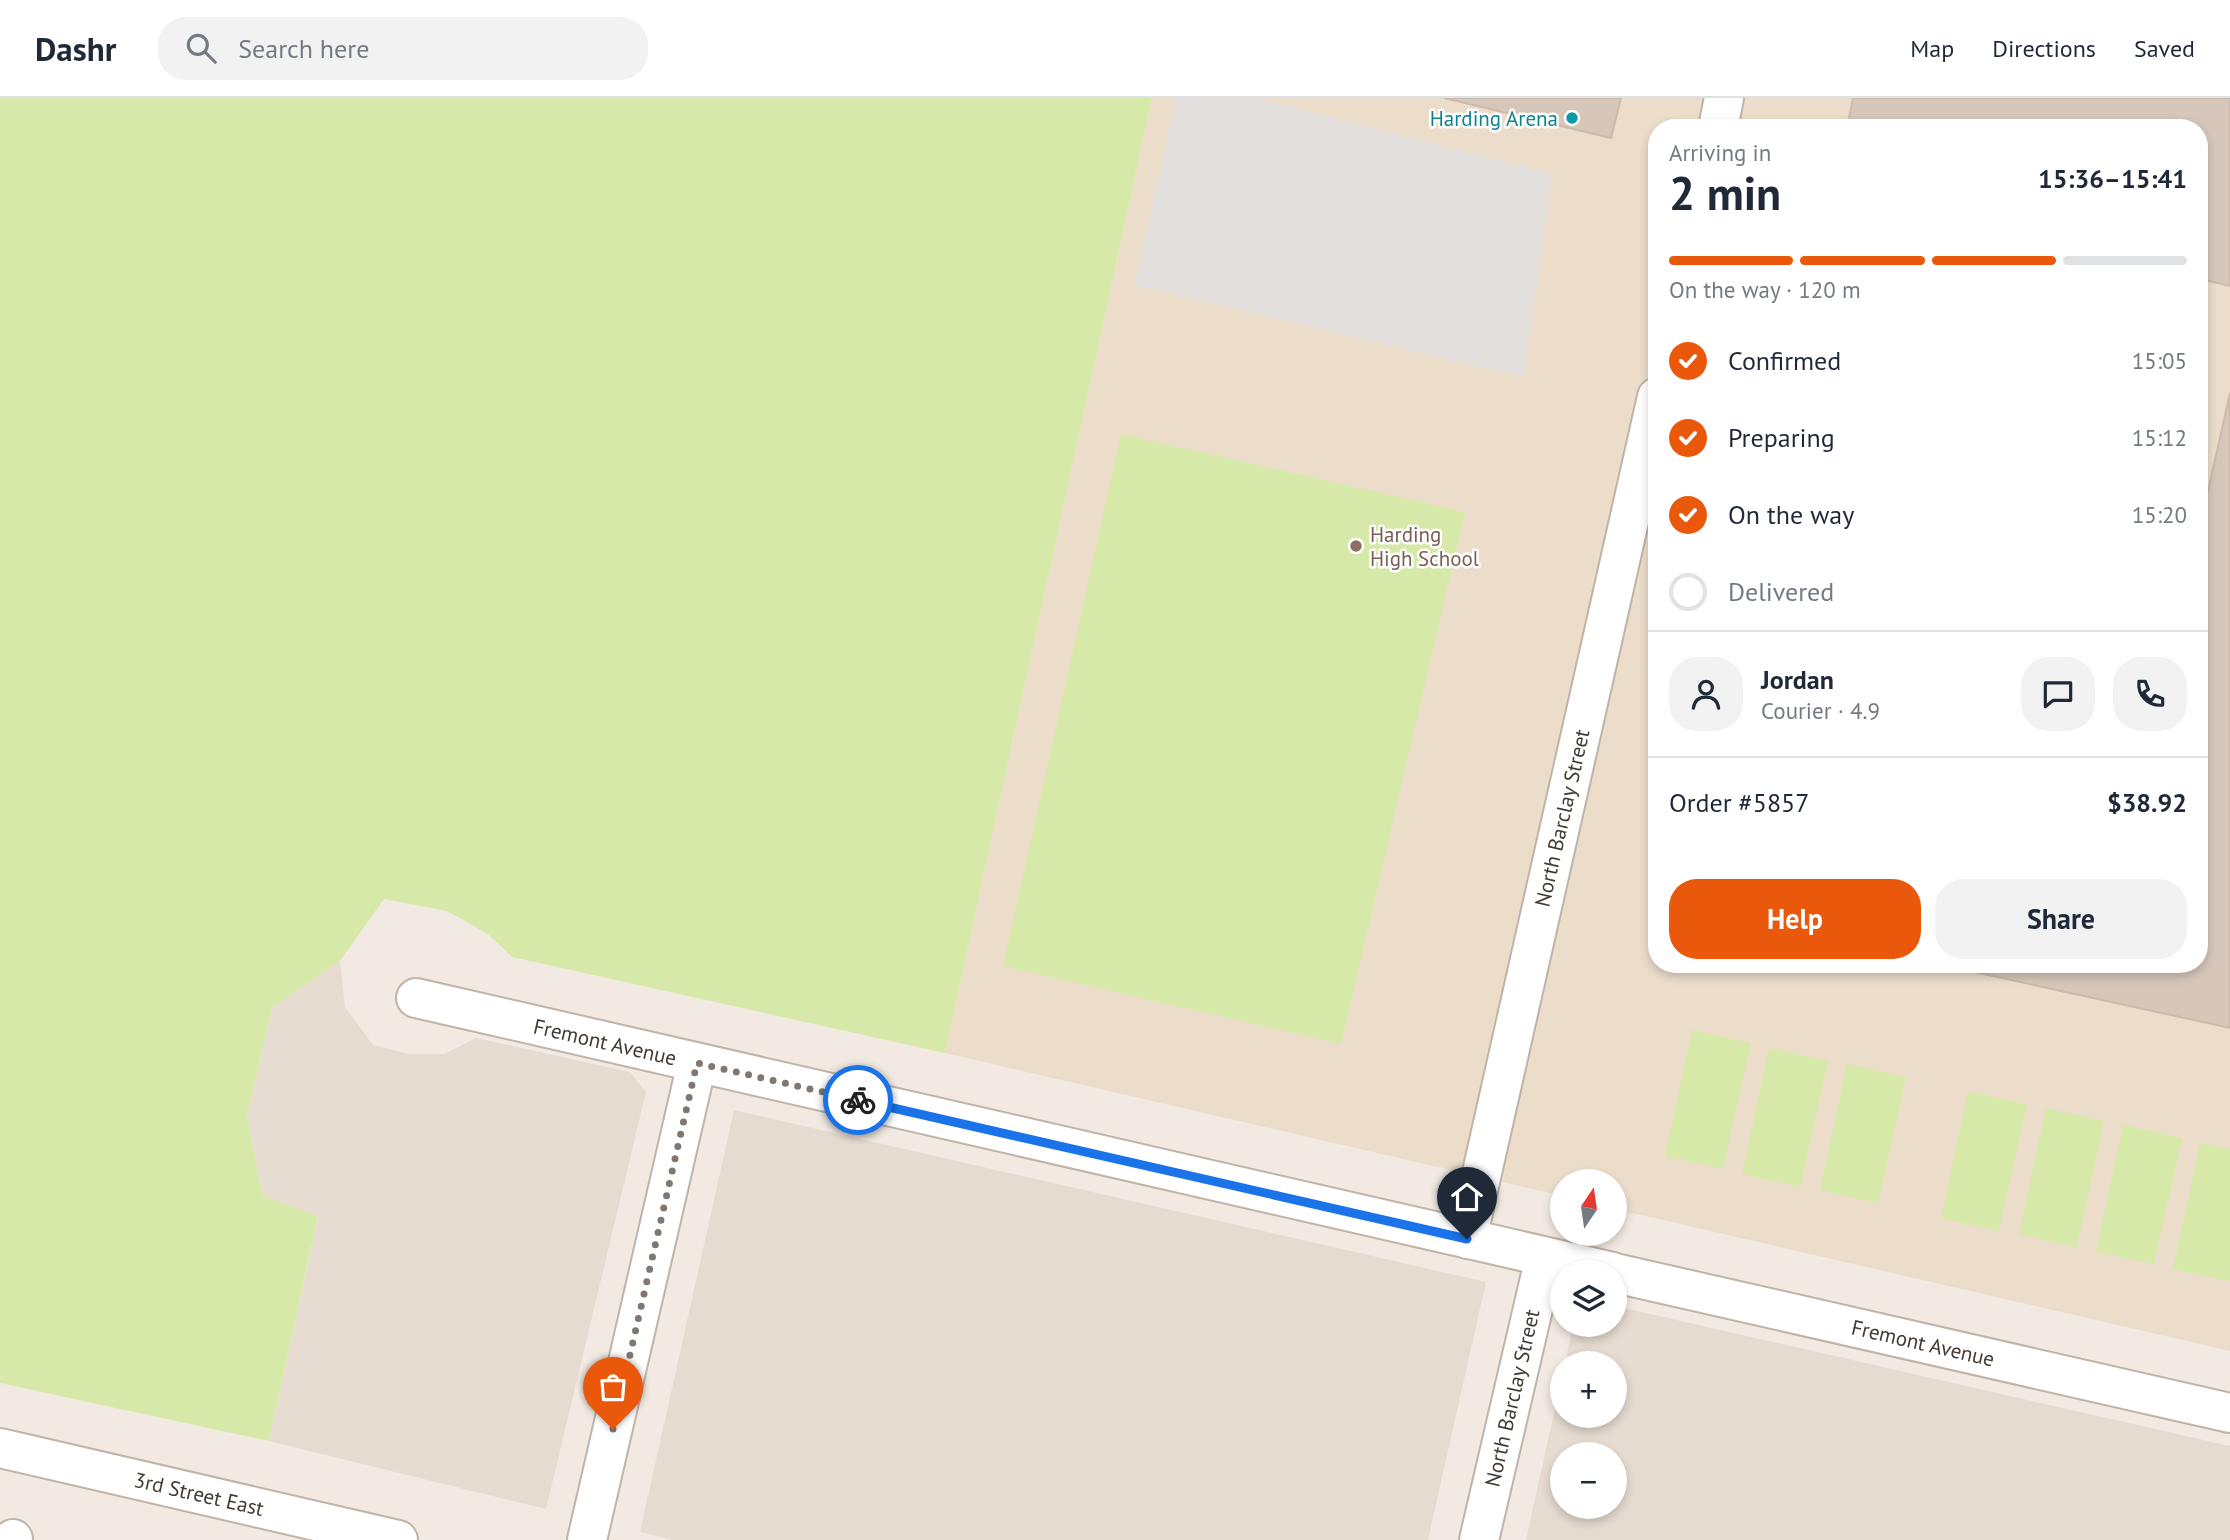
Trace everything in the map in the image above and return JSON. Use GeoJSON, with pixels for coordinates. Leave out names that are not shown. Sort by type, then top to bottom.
{"type":"FeatureCollection","features":[{"type":"Feature","properties":{"kind":"street"},"geometry":{"type":"LineString","coordinates":[[1720,119],[1724,98]]}},
{"type":"Feature","properties":{"kind":"street","name":"North Barclay Street"},"geometry":{"type":"LineString","coordinates":[[1467,1239],[1648,437]]}},
{"type":"Feature","properties":{"kind":"street","name":"Fremont Avenue"},"geometry":{"type":"LineString","coordinates":[[416,999],[1558,1260]]}},
{"type":"Feature","properties":{"kind":"street"},"geometry":{"type":"LineString","coordinates":[[587,1540],[697,1063]]}},
{"type":"Feature","properties":{"kind":"street","name":"North Barclay Street"},"geometry":{"type":"LineString","coordinates":[[1479,1540],[1545,1257]]}},
{"type":"Feature","properties":{"kind":"street","name":"Fremont Avenue"},"geometry":{"type":"LineString","coordinates":[[1627,1276],[2230,1413]]}},
{"type":"Feature","properties":{"kind":"street","name":"3rd Street East"},"geometry":{"type":"LineString","coordinates":[[0,1448],[296,1529],[398,1540]]}},
{"type":"Feature","properties":{"kind":"shaded area","name":"Harding High School"},"geometry":{"type":"Polygon","coordinates":[[[1152,98],[2230,98],[2230,1351],[1628,1212],[1628,1169],[1550,1169],[1550,1193],[945,1053],[1152,98]]]}},
{"type":"Feature","properties":{"kind":"shaded area"},"geometry":{"type":"Polygon","coordinates":[[[1176,98],[1255,98],[1552,174],[1523,377],[1134,285],[1176,98]]]}},
{"type":"Feature","properties":{"kind":"shaded area"},"geometry":{"type":"Polygon","coordinates":[[[340,961],[345,1007],[373,1045],[409,1054],[444,1054],[476,1038],[630,1072],[646,1092],[546,1509],[269,1441],[318,1217],[263,1196],[247,1116],[272,1008],[340,961]]]}},
{"type":"Feature","properties":{"kind":"shaded area"},"geometry":{"type":"Polygon","coordinates":[[[734,1110],[1486,1282],[1428,1540],[673,1540],[640,1532],[734,1110]]]}},
{"type":"Feature","properties":{"kind":"shaded area"},"geometry":{"type":"Polygon","coordinates":[[[1627,1309],[2230,1446],[2230,1540],[1526,1540],[1551,1428],[1627,1428],[1627,1351],[1568,1351],[1570,1337],[1627,1337],[1627,1309]]]}},
{"type":"Feature","properties":{"kind":"green space"},"geometry":{"type":"Polygon","coordinates":[[[0,98],[1152,98],[945,1053],[512,957],[488,934],[447,911],[384,899],[340,961],[272,1008],[247,1116],[263,1196],[318,1216],[269,1441],[0,1383],[0,98]]]}},
{"type":"Feature","properties":{"kind":"green space"},"geometry":{"type":"Polygon","coordinates":[[[1121,434],[1465,512],[1341,1044],[1003,966],[1121,434]]]}},
{"type":"Feature","properties":{"kind":"green space"},"geometry":{"type":"Polygon","coordinates":[[[1692,1030],[1751,1043],[1723,1169],[1665,1156],[1692,1030]]]}},
{"type":"Feature","properties":{"kind":"green space"},"geometry":{"type":"Polygon","coordinates":[[[1769,1048],[1828,1061],[1800,1187],[1742,1174],[1769,1048]]]}},
{"type":"Feature","properties":{"kind":"green space"},"geometry":{"type":"Polygon","coordinates":[[[1847,1064],[1906,1077],[1878,1203],[1820,1190],[1847,1064]]]}},
{"type":"Feature","properties":{"kind":"green space"},"geometry":{"type":"Polygon","coordinates":[[[1968,1092],[2027,1104],[1999,1231],[1941,1218],[1968,1092]]]}},
{"type":"Feature","properties":{"kind":"green space"},"geometry":{"type":"Polygon","coordinates":[[[2046,1108],[2104,1121],[2077,1247],[2019,1234],[2046,1108]]]}},
{"type":"Feature","properties":{"kind":"green space"},"geometry":{"type":"Polygon","coordinates":[[[2123,1125],[2182,1138],[2154,1264],[2096,1252],[2123,1125]]]}},
{"type":"Feature","properties":{"kind":"green space"},"geometry":{"type":"Polygon","coordinates":[[[2200,1143],[2230,1149],[2230,1281],[2173,1269],[2200,1143]]]}},
{"type":"Feature","properties":{"kind":"building","name":"Harding Arena"},"geometry":{"type":"Polygon","coordinates":[[[1444,98],[1621,98],[1611,138],[1444,98]]]}},
{"type":"Feature","properties":{"kind":"building"},"geometry":{"type":"Polygon","coordinates":[[[1853,98],[2230,98],[2230,286],[2208,281],[2208,119],[1849,119],[1853,98]]]}},
{"type":"Feature","properties":{"kind":"building"},"geometry":{"type":"Polygon","coordinates":[[[2230,393],[2230,1028],[1979,973],[2208,973],[2208,491],[2230,393]]]}},
{"type":"Feature","properties":{"kind":"way so far"},"geometry":{"type":"LineString","coordinates":[[613,1429],[697,1063],[858,1100]]}},
{"type":"Feature","properties":{"kind":"place","name":"Harding Arena"},"geometry":{"type":"Point","coordinates":[1572,118]}},
{"type":"Feature","properties":{"kind":"place","name":"Harding High School"},"geometry":{"type":"Point","coordinates":[1356,546]}},
{"type":"Feature","properties":{"kind":"route"},"geometry":{"type":"LineString","coordinates":[[858,1100],[1467,1239]]}}]}
